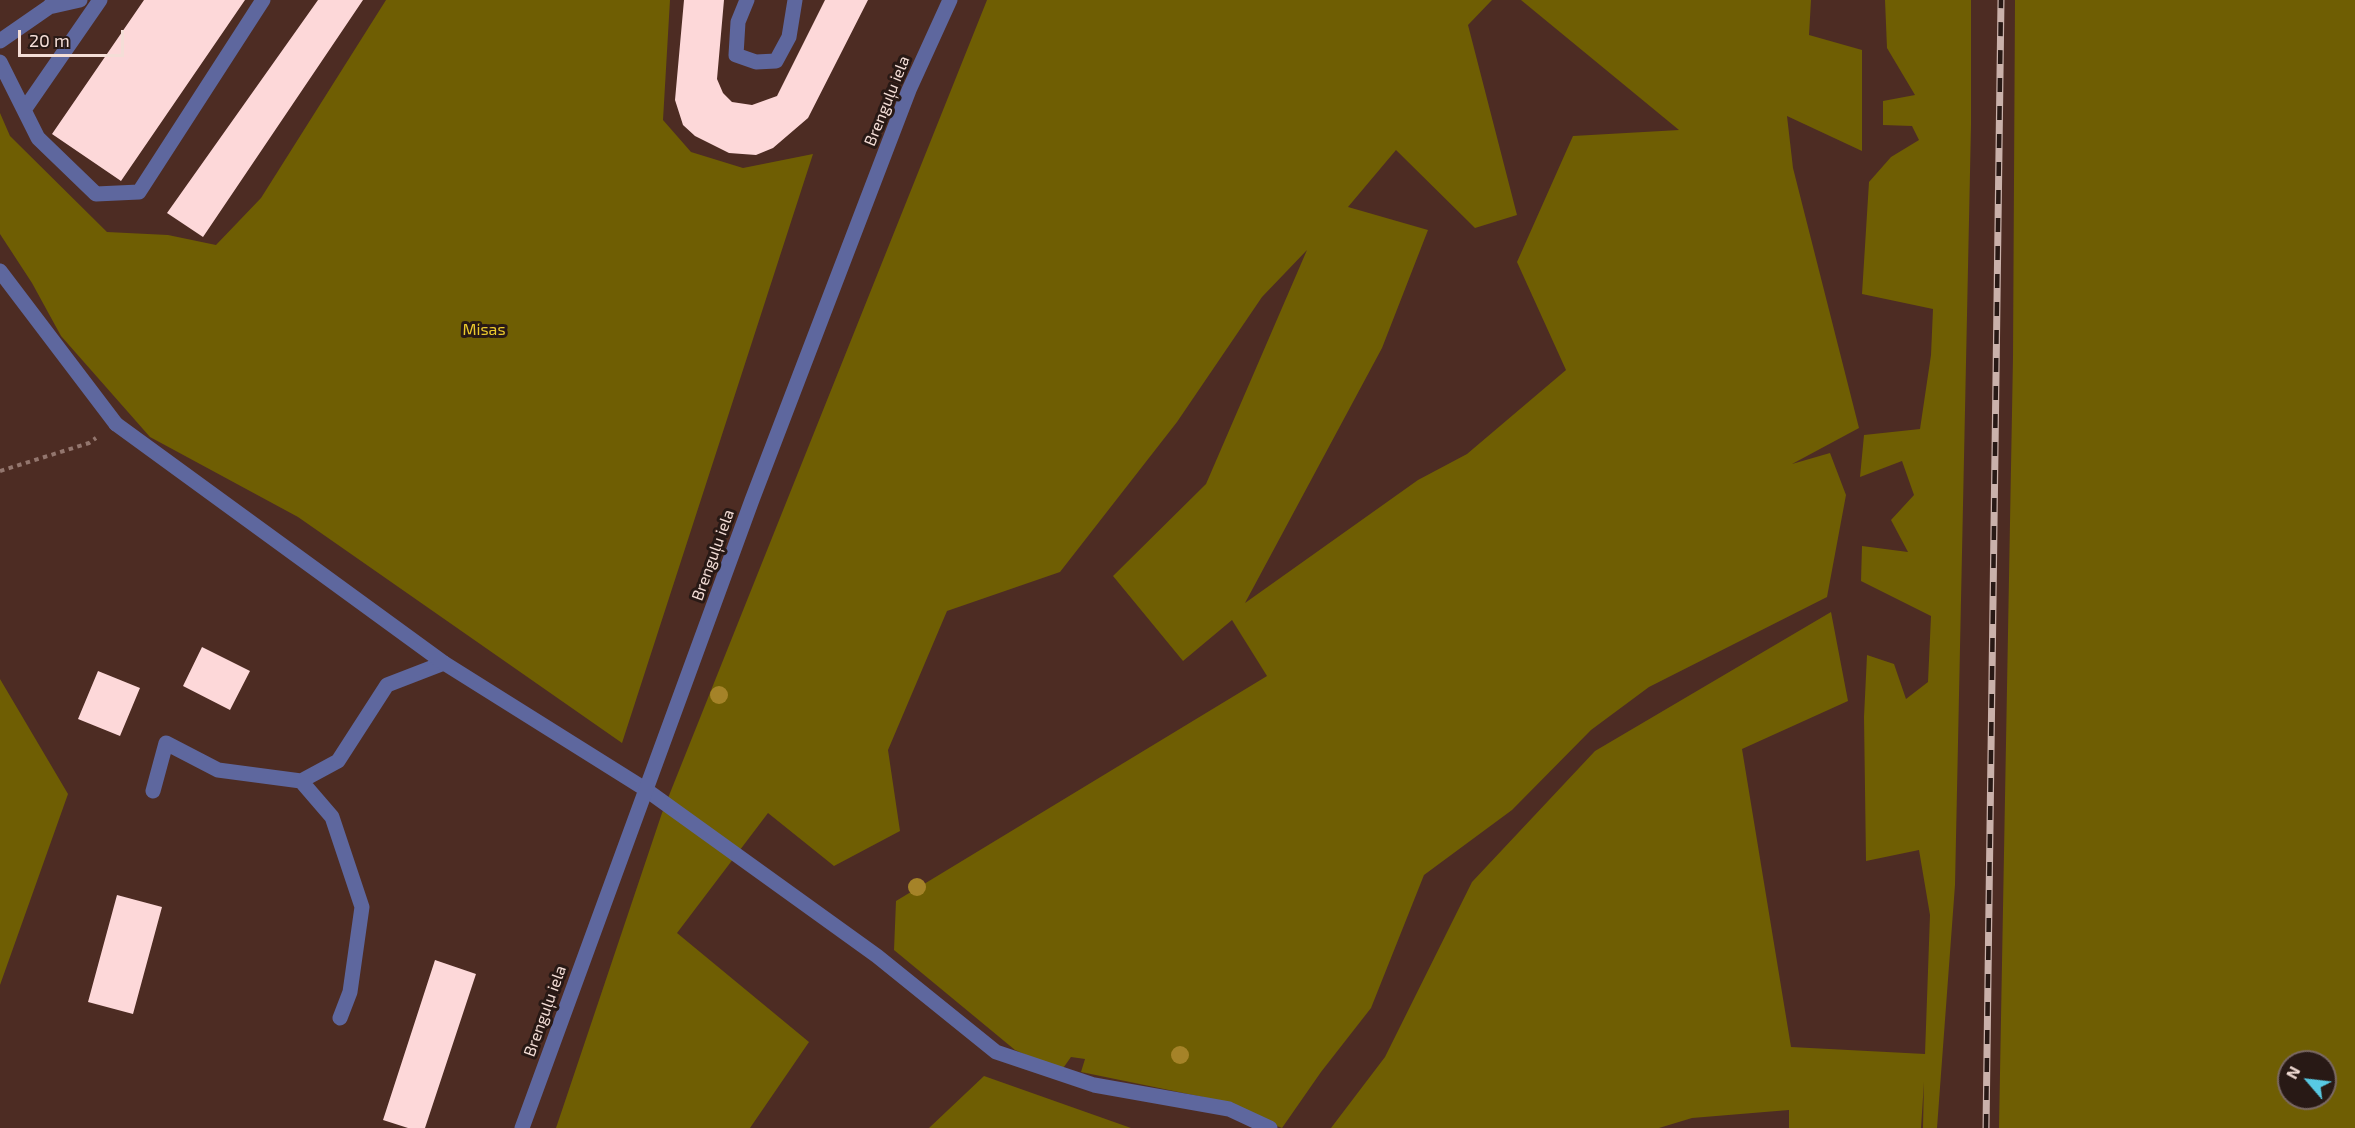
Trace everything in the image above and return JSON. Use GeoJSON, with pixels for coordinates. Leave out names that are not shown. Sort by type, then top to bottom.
{"type":"FeatureCollection","features":[{"type":"Feature","properties":{"kind":"street"},"geometry":{"type":"LineString","coordinates":[[0,41],[52,4],[80,0]]}},
{"type":"Feature","properties":{"kind":"street"},"geometry":{"type":"LineString","coordinates":[[24,110],[100,0]]}},
{"type":"Feature","properties":{"kind":"street"},"geometry":{"type":"LineString","coordinates":[[0,62],[38,138],[96,194],[139,192],[263,0]]}},
{"type":"Feature","properties":{"kind":"street"},"geometry":{"type":"LineString","coordinates":[[747,0],[738,22],[736,55],[756,62],[776,61],[789,37],[795,0]]}},
{"type":"Feature","properties":{"kind":"street","name":"Brenguļu iela"},"geometry":{"type":"LineString","coordinates":[[522,1128],[752,500],[909,90],[950,0]]}},
{"type":"Feature","properties":{"kind":"street"},"geometry":{"type":"LineString","coordinates":[[0,271],[116,424],[444,663],[645,789],[877,956],[996,1052],[1094,1085],[1229,1109],[1270,1128]]}},
{"type":"Feature","properties":{"kind":"street"},"geometry":{"type":"LineString","coordinates":[[153,791],[166,743],[218,770],[301,781],[338,761],[387,685],[444,663]]}},
{"type":"Feature","properties":{"kind":"street"},"geometry":{"type":"LineString","coordinates":[[301,781],[332,817],[362,908],[350,992],[340,1017]]}},
{"type":"Feature","properties":{"kind":"path"},"geometry":{"type":"LineString","coordinates":[[0,471],[89,443],[116,424]]}},
{"type":"Feature","properties":{"kind":"green space","name":"Misas"},"geometry":{"type":"Polygon","coordinates":[[[386,0],[670,0],[663,120],[691,152],[743,168],[813,154],[622,743],[298,517],[150,437],[61,336],[32,283],[0,234],[0,113],[10,136],[107,232],[168,235],[216,245],[261,198],[386,0]]]}},
{"type":"Feature","properties":{"kind":"green space"},"geometry":{"type":"Polygon","coordinates":[[[987,0],[1492,0],[1468,25],[1517,215],[1475,228],[1396,150],[1348,207],[1428,230],[1382,348],[1245,603],[1418,480],[1467,454],[1566,370],[1517,262],[1573,136],[1679,130],[1521,0],[1811,0],[1809,35],[1862,50],[1862,151],[1787,116],[1793,168],[1859,428],[1792,464],[1830,453],[1846,495],[1827,597],[1649,687],[1591,730],[1512,810],[1424,875],[1371,1008],[1321,1072],[1282,1128],[1203,1097],[1081,1072],[1085,1059],[1071,1057],[1061,1071],[1015,1050],[894,950],[896,901],[1267,676],[1232,620],[1183,661],[1113,576],[1206,484],[1307,250],[1262,297],[1177,422],[1060,572],[947,611],[888,750],[900,831],[834,866],[768,813],[677,933],[809,1042],[750,1128],[556,1128],[662,813],[987,0]]]}},
{"type":"Feature","properties":{"kind":"green space"},"geometry":{"type":"Polygon","coordinates":[[[1885,0],[1971,0],[1971,125],[1955,885],[1937,1128],[1923,1128],[1924,1082],[1921,1128],[1789,1128],[1789,1110],[1692,1118],[1659,1128],[1331,1128],[1385,1057],[1472,882],[1595,751],[1831,612],[1848,701],[1742,749],[1791,1047],[1925,1054],[1930,915],[1919,850],[1866,861],[1864,717],[1867,655],[1894,664],[1906,699],[1928,682],[1931,616],[1861,581],[1862,546],[1908,552],[1891,520],[1914,495],[1902,461],[1860,477],[1864,435],[1920,429],[1931,355],[1933,309],[1862,294],[1869,182],[1891,157],[1919,140],[1912,126],[1883,125],[1883,101],[1915,95],[1887,48],[1885,0]]]}},
{"type":"Feature","properties":{"kind":"green space"},"geometry":{"type":"Polygon","coordinates":[[[2015,0],[2355,0],[2355,1128],[1999,1128],[2013,357],[2015,0]]]}},
{"type":"Feature","properties":{"kind":"green space"},"geometry":{"type":"Polygon","coordinates":[[[0,679],[68,794],[0,985],[0,679]]]}},
{"type":"Feature","properties":{"kind":"green space"},"geometry":{"type":"Polygon","coordinates":[[[984,1076],[1131,1128],[929,1128],[984,1076]]]}},
{"type":"Feature","properties":{"kind":"building"},"geometry":{"type":"Polygon","coordinates":[[[144,0],[245,0],[121,181],[52,134],[144,0]]]}},
{"type":"Feature","properties":{"kind":"building"},"geometry":{"type":"Polygon","coordinates":[[[318,0],[363,0],[203,237],[167,213],[318,0]]]}},
{"type":"Feature","properties":{"kind":"building"},"geometry":{"type":"Polygon","coordinates":[[[684,0],[724,0],[717,79],[723,93],[732,102],[752,105],[777,96],[825,0],[868,0],[808,118],[773,148],[756,155],[729,153],[695,136],[683,125],[675,100],[684,0]]]}},
{"type":"Feature","properties":{"kind":"building"},"geometry":{"type":"Polygon","coordinates":[[[202,647],[250,671],[230,710],[183,686],[202,647]]]}},
{"type":"Feature","properties":{"kind":"building"},"geometry":{"type":"Polygon","coordinates":[[[98,671],[140,688],[120,736],[78,719],[98,671]]]}},
{"type":"Feature","properties":{"kind":"building"},"geometry":{"type":"Polygon","coordinates":[[[117,895],[162,907],[133,1014],[88,1002],[117,895]]]}},
{"type":"Feature","properties":{"kind":"building"},"geometry":{"type":"Polygon","coordinates":[[[435,960],[476,974],[425,1128],[408,1128],[383,1120],[435,960]]]}},
{"type":"Feature","properties":{"kind":"railway"},"geometry":{"type":"LineString","coordinates":[[1986,1128],[2001,0]]}}]}
